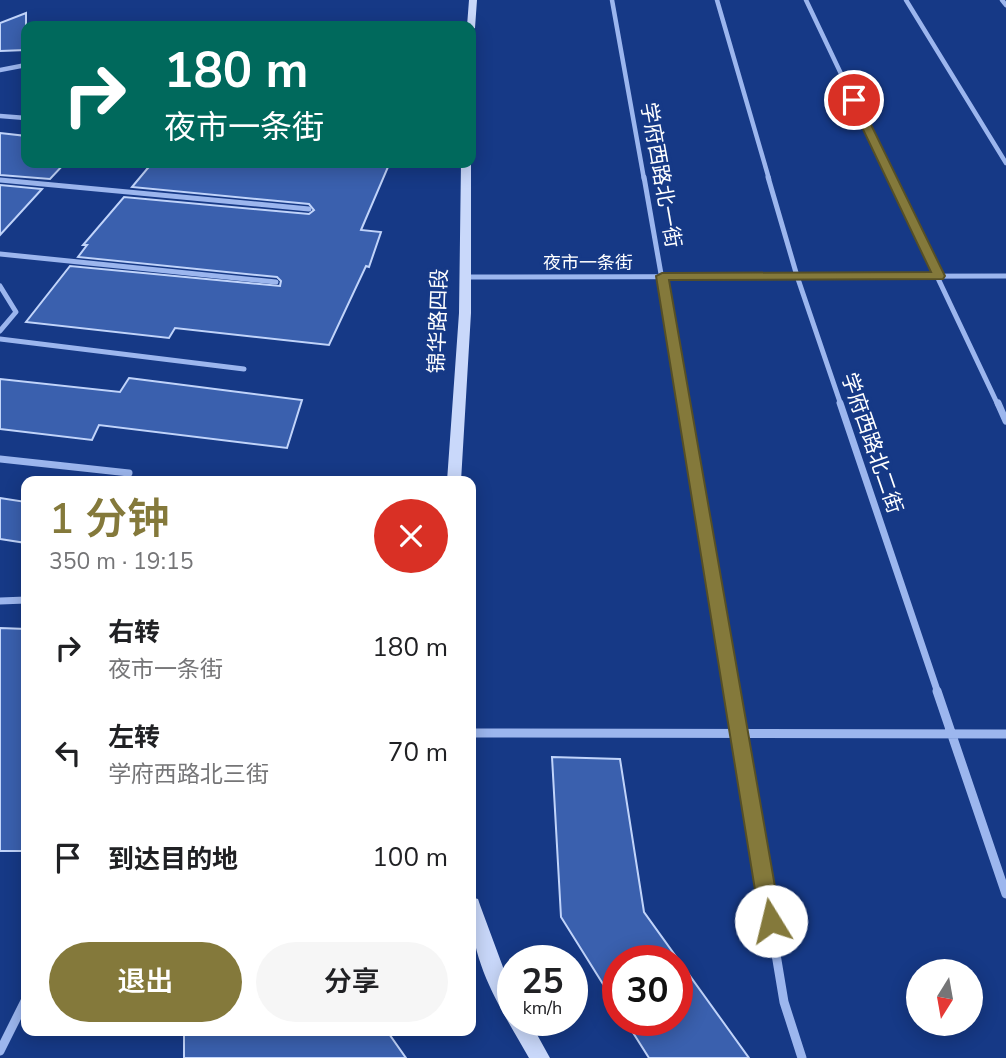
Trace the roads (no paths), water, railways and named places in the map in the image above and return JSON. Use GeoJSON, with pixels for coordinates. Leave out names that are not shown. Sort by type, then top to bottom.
{"type":"FeatureCollection","features":[{"type":"Feature","properties":{"kind":"main road"},"geometry":{"type":"LineString","coordinates":[[472,21],[473,0]]}},
{"type":"Feature","properties":{"kind":"main road","name":"锦华路四段"},"geometry":{"type":"LineString","coordinates":[[454,476],[465,277],[466,168]]}},
{"type":"Feature","properties":{"kind":"main road"},"geometry":{"type":"LineString","coordinates":[[476,919],[497,979]]}},
{"type":"Feature","properties":{"kind":"main road"},"geometry":{"type":"LineString","coordinates":[[527,1036],[540,1058]]}},
{"type":"Feature","properties":{"kind":"street","name":"学府西路北一街"},"geometry":{"type":"LineString","coordinates":[[612,0],[662,276],[784,1002],[802,1058]]}},
{"type":"Feature","properties":{"kind":"street","name":"学府西路北二街"},"geometry":{"type":"LineString","coordinates":[[717,0],[797,276],[1006,894]]}},
{"type":"Feature","properties":{"kind":"street"},"geometry":{"type":"LineString","coordinates":[[806,0],[1006,421]]}},
{"type":"Feature","properties":{"kind":"street"},"geometry":{"type":"LineString","coordinates":[[906,0],[1006,163]]}},
{"type":"Feature","properties":{"kind":"street"},"geometry":{"type":"LineString","coordinates":[[1002,0],[1006,5]]}},
{"type":"Feature","properties":{"kind":"street"},"geometry":{"type":"LineString","coordinates":[[0,70],[21,66]]}},
{"type":"Feature","properties":{"kind":"street"},"geometry":{"type":"LineString","coordinates":[[0,116],[21,118]]}},
{"type":"Feature","properties":{"kind":"street"},"geometry":{"type":"LineString","coordinates":[[0,180],[309,209]]}},
{"type":"Feature","properties":{"kind":"street"},"geometry":{"type":"LineString","coordinates":[[0,254],[276,282]]}},
{"type":"Feature","properties":{"kind":"street","name":"夜市一条街"},"geometry":{"type":"LineString","coordinates":[[465,277],[1006,276]]}},
{"type":"Feature","properties":{"kind":"street"},"geometry":{"type":"LineString","coordinates":[[0,286],[16,312],[0,331]]}},
{"type":"Feature","properties":{"kind":"street"},"geometry":{"type":"LineString","coordinates":[[0,339],[244,369]]}},
{"type":"Feature","properties":{"kind":"street"},"geometry":{"type":"LineString","coordinates":[[0,459],[129,473]]}},
{"type":"Feature","properties":{"kind":"street"},"geometry":{"type":"LineString","coordinates":[[0,601],[21,600]]}},
{"type":"Feature","properties":{"kind":"street"},"geometry":{"type":"LineString","coordinates":[[476,733],[1006,734]]}},
{"type":"Feature","properties":{"kind":"street"},"geometry":{"type":"LineString","coordinates":[[0,1051],[21,1009]]}}]}
